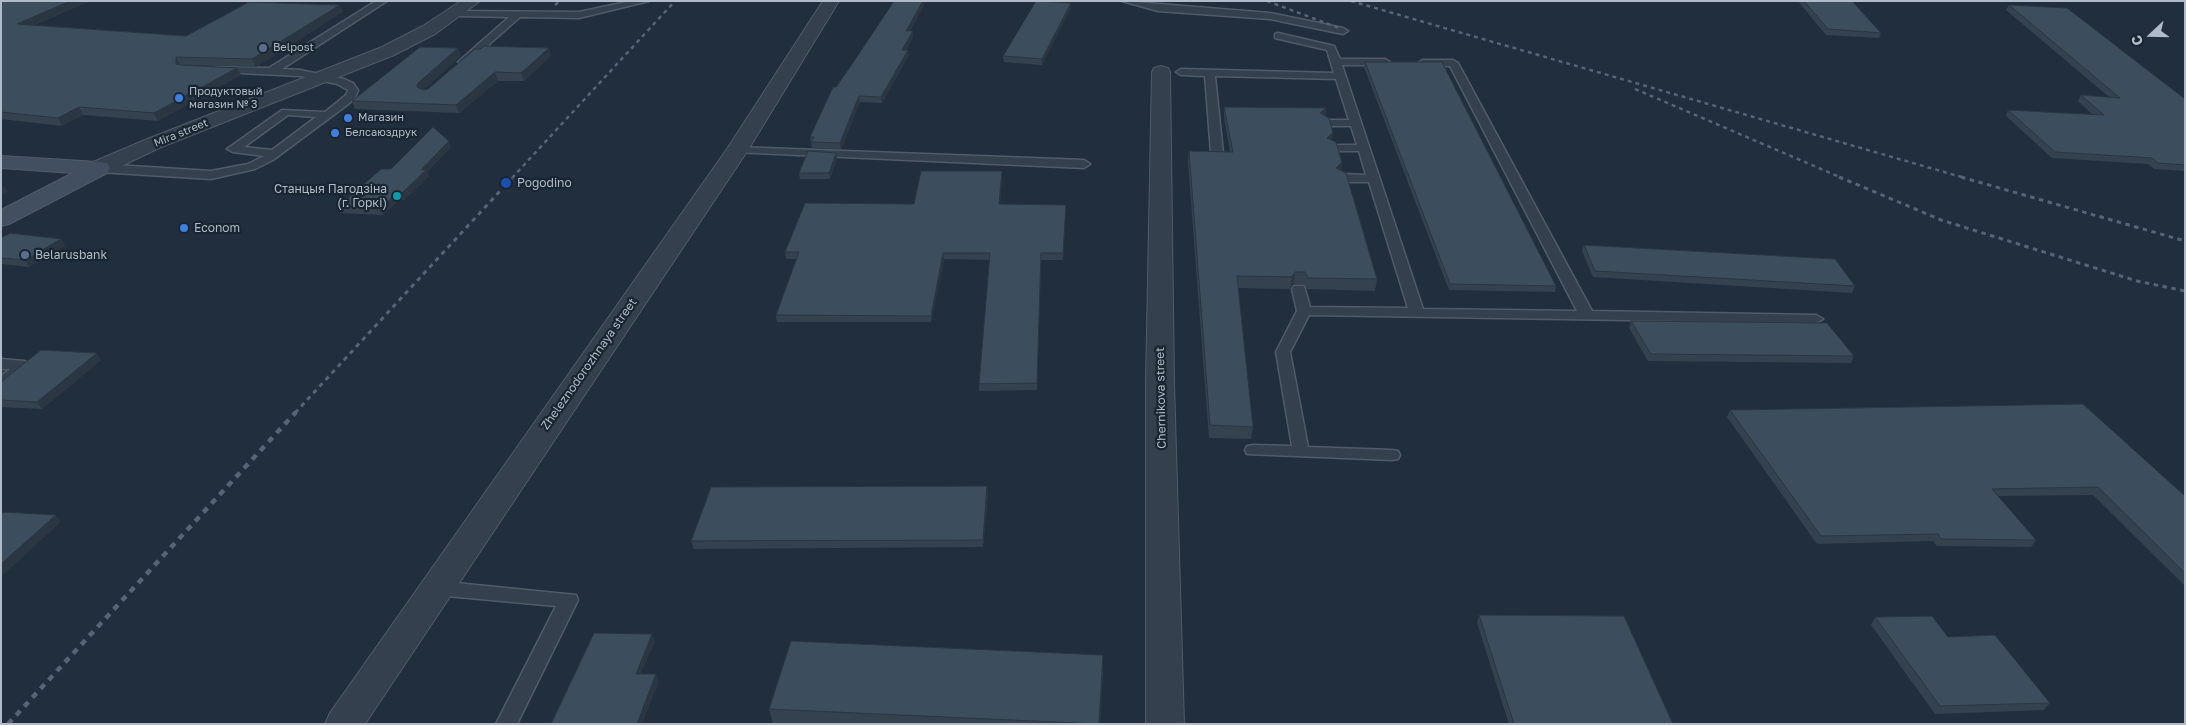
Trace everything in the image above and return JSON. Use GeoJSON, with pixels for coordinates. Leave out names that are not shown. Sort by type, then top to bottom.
{"type":"FeatureCollection","features":[{"type":"Feature","properties":{"kind":"main road"},"geometry":{"type":"LineString","coordinates":[[1,162],[99,168]]}},
{"type":"Feature","properties":{"kind":"main road","name":"Mira street"},"geometry":{"type":"LineString","coordinates":[[1,219],[99,168]]}},
{"type":"Feature","properties":{"kind":"street","name":"Mira street"},"geometry":{"type":"LineString","coordinates":[[99,168],[152,144],[408,42],[457,13],[472,1]]}},
{"type":"Feature","properties":{"kind":"street","name":"Zheleznodorozhnaya street"},"geometry":{"type":"LineString","coordinates":[[344,724],[737,150],[831,1]]}},
{"type":"Feature","properties":{"kind":"street","name":"Chernikova street"},"geometry":{"type":"LineString","coordinates":[[1165,724],[1160,383],[1171,72]]}},
{"type":"Feature","properties":{"kind":"lane"},"geometry":{"type":"LineString","coordinates":[[270,72],[383,1]]}},
{"type":"Feature","properties":{"kind":"lane"},"geometry":{"type":"LineString","coordinates":[[457,13],[579,15],[644,1]]}},
{"type":"Feature","properties":{"kind":"lane"},"geometry":{"type":"LineString","coordinates":[[1126,1],[1158,8],[1270,16],[1343,31]]}},
{"type":"Feature","properties":{"kind":"lane"},"geometry":{"type":"LineString","coordinates":[[454,70],[518,14]]}},
{"type":"Feature","properties":{"kind":"lane"},"geometry":{"type":"LineString","coordinates":[[1278,36],[1331,48],[1418,313]]}},
{"type":"Feature","properties":{"kind":"lane"},"geometry":{"type":"LineString","coordinates":[[1335,62],[1394,62]]}},
{"type":"Feature","properties":{"kind":"lane"},"geometry":{"type":"LineString","coordinates":[[1414,63],[1454,63],[1587,316]]}},
{"type":"Feature","properties":{"kind":"lane"},"geometry":{"type":"LineString","coordinates":[[99,168],[211,175],[251,167],[275,154],[327,115],[351,96],[353,90],[349,84],[340,81],[300,73],[204,69]]}},
{"type":"Feature","properties":{"kind":"lane"},"geometry":{"type":"LineString","coordinates":[[1171,72],[1340,76]]}},
{"type":"Feature","properties":{"kind":"lane"},"geometry":{"type":"LineString","coordinates":[[1210,73],[1217,153]]}},
{"type":"Feature","properties":{"kind":"lane"},"geometry":{"type":"LineString","coordinates":[[275,154],[233,149],[286,112],[327,115]]}},
{"type":"Feature","properties":{"kind":"lane"},"geometry":{"type":"LineString","coordinates":[[1326,123],[1356,123]]}},
{"type":"Feature","properties":{"kind":"lane"},"geometry":{"type":"LineString","coordinates":[[1333,148],[1363,148]]}},
{"type":"Feature","properties":{"kind":"lane"},"geometry":{"type":"LineString","coordinates":[[737,150],[1084,164]]}},
{"type":"Feature","properties":{"kind":"lane"},"geometry":{"type":"LineString","coordinates":[[1342,178],[1374,179]]}},
{"type":"Feature","properties":{"kind":"lane"},"geometry":{"type":"LineString","coordinates":[[1298,289],[1304,311],[1284,352],[1301,452]]}},
{"type":"Feature","properties":{"kind":"lane"},"geometry":{"type":"LineString","coordinates":[[1304,311],[1816,319]]}},
{"type":"Feature","properties":{"kind":"lane"},"geometry":{"type":"LineString","coordinates":[[1,364],[24,366],[1,384]]}},
{"type":"Feature","properties":{"kind":"lane"},"geometry":{"type":"LineString","coordinates":[[1252,450],[1392,455]]}},
{"type":"Feature","properties":{"kind":"lane"},"geometry":{"type":"LineString","coordinates":[[436,588],[569,600],[506,724]]}},
{"type":"Feature","properties":{"kind":"building"},"geometry":{"type":"Polygon","coordinates":[[[1,1],[70,1],[17,24],[186,36],[249,2],[340,5],[252,59],[176,57],[176,64],[181,65],[237,68],[154,113],[79,107],[58,118],[1,112],[1,1]]]}},
{"type":"Feature","properties":{"kind":"building"},"geometry":{"type":"Polygon","coordinates":[[[894,1],[923,1],[906,31],[913,31],[902,50],[908,50],[881,97],[859,96],[840,143],[811,142],[814,137],[810,137],[833,87],[836,87],[894,1]]]}},
{"type":"Feature","properties":{"kind":"building"},"geometry":{"type":"Polygon","coordinates":[[[1036,1],[1071,3],[1042,59],[1003,56],[1036,1]]]}},
{"type":"Feature","properties":{"kind":"building"},"geometry":{"type":"Polygon","coordinates":[[[1804,1],[1852,1],[1881,33],[1828,29],[1804,1]]]}},
{"type":"Feature","properties":{"kind":"building"},"geometry":{"type":"Polygon","coordinates":[[[2009,5],[2067,8],[2185,99],[2185,165],[2158,163],[2152,158],[2055,152],[2008,110],[2104,115],[2081,95],[2120,98],[2009,5]]]}},
{"type":"Feature","properties":{"kind":"building"},"geometry":{"type":"Polygon","coordinates":[[[484,46],[549,48],[521,73],[495,72],[456,105],[352,101],[420,47],[458,48],[417,84],[417,87],[423,90],[428,89],[475,49],[481,49],[484,46]]]}},
{"type":"Feature","properties":{"kind":"building"},"geometry":{"type":"Polygon","coordinates":[[[1365,62],[1442,62],[1556,286],[1450,284],[1365,62]]]}},
{"type":"Feature","properties":{"kind":"building"},"geometry":{"type":"Polygon","coordinates":[[[1224,107],[1326,108],[1320,113],[1329,118],[1333,133],[1327,138],[1336,142],[1342,162],[1336,168],[1346,173],[1377,279],[1308,278],[1305,272],[1295,272],[1292,277],[1237,276],[1253,427],[1210,425],[1189,151],[1233,152],[1224,107]]]}},
{"type":"Feature","properties":{"kind":"building"},"geometry":{"type":"Polygon","coordinates":[[[433,127],[449,141],[421,170],[426,170],[401,194],[396,194],[381,208],[338,207],[381,169],[391,169],[433,127]]]}},
{"type":"Feature","properties":{"kind":"building"},"geometry":{"type":"Polygon","coordinates":[[[808,151],[836,153],[829,173],[799,173],[808,151]]]}},
{"type":"Feature","properties":{"kind":"building"},"geometry":{"type":"Polygon","coordinates":[[[921,171],[1002,171],[999,204],[1066,205],[1063,253],[1041,253],[1037,383],[979,384],[990,253],[943,253],[931,316],[776,315],[799,252],[785,252],[805,203],[914,204],[921,171]]]}},
{"type":"Feature","properties":{"kind":"building"},"geometry":{"type":"Polygon","coordinates":[[[10,233],[61,239],[25,260],[1,258],[1,238],[10,233]]]}},
{"type":"Feature","properties":{"kind":"building"},"geometry":{"type":"Polygon","coordinates":[[[1584,245],[1835,259],[1855,286],[1595,271],[1584,245]]]}},
{"type":"Feature","properties":{"kind":"building"},"geometry":{"type":"Polygon","coordinates":[[[1631,321],[1827,323],[1854,356],[1651,354],[1631,321]]]}},
{"type":"Feature","properties":{"kind":"building"},"geometry":{"type":"Polygon","coordinates":[[[41,350],[97,353],[37,402],[1,400],[1,382],[41,350]]]}},
{"type":"Feature","properties":{"kind":"building"},"geometry":{"type":"Polygon","coordinates":[[[2083,404],[2185,496],[2185,573],[2098,487],[1992,489],[2036,540],[1941,539],[1938,534],[1821,536],[1730,410],[2083,404]]]}},
{"type":"Feature","properties":{"kind":"building"},"geometry":{"type":"Polygon","coordinates":[[[987,486],[983,540],[691,541],[711,487],[987,486]]]}},
{"type":"Feature","properties":{"kind":"building"},"geometry":{"type":"Polygon","coordinates":[[[4,512],[56,515],[1,564],[1,514],[4,512]]]}},
{"type":"Feature","properties":{"kind":"building"},"geometry":{"type":"Polygon","coordinates":[[[1479,615],[1624,616],[1673,724],[1514,724],[1479,615]]]}},
{"type":"Feature","properties":{"kind":"building"},"geometry":{"type":"Polygon","coordinates":[[[1932,616],[1948,637],[1995,635],[2050,703],[1940,706],[1875,617],[1932,616]]]}},
{"type":"Feature","properties":{"kind":"building"},"geometry":{"type":"Polygon","coordinates":[[[594,633],[652,634],[636,674],[656,674],[637,724],[551,724],[594,633]]]}},
{"type":"Feature","properties":{"kind":"building"},"geometry":{"type":"Polygon","coordinates":[[[791,641],[1103,655],[1099,724],[769,709],[791,641]]]}},
{"type":"Feature","properties":{"kind":"railway"},"geometry":{"type":"LineString","coordinates":[[555,5],[560,1]]}},
{"type":"Feature","properties":{"kind":"railway"},"geometry":{"type":"LineString","coordinates":[[512,178],[675,1]]}},
{"type":"Feature","properties":{"kind":"railway"},"geometry":{"type":"LineString","coordinates":[[1267,1],[1339,28]]}},
{"type":"Feature","properties":{"kind":"railway"},"geometry":{"type":"LineString","coordinates":[[1351,1],[1965,178]]}},
{"type":"Feature","properties":{"kind":"railway"},"geometry":{"type":"LineString","coordinates":[[1635,89],[1842,178]]}},
{"type":"Feature","properties":{"kind":"railway"},"geometry":{"type":"LineString","coordinates":[[295,413],[513,177]]}},
{"type":"Feature","properties":{"kind":"railway"},"geometry":{"type":"LineString","coordinates":[[1839,177],[1941,220],[2137,281],[2185,291]]}},
{"type":"Feature","properties":{"kind":"railway"},"geometry":{"type":"LineString","coordinates":[[1961,177],[2185,241]]}},
{"type":"Feature","properties":{"kind":"railway"},"geometry":{"type":"LineString","coordinates":[[8,724],[296,412]]}},
{"type":"Feature","properties":{"kind":"place","name":"Belpost"},"geometry":{"type":"Point","coordinates":[263,48]}},
{"type":"Feature","properties":{"kind":"place","name":"Продуктовый магазин № 3"},"geometry":{"type":"Point","coordinates":[179,98]}},
{"type":"Feature","properties":{"kind":"place","name":"Магазин"},"geometry":{"type":"Point","coordinates":[348,118]}},
{"type":"Feature","properties":{"kind":"place","name":"Белсаюздрук"},"geometry":{"type":"Point","coordinates":[335,133]}},
{"type":"Feature","properties":{"kind":"place","name":"Pogodino"},"geometry":{"type":"Point","coordinates":[506,183]}},
{"type":"Feature","properties":{"kind":"place","name":"Станцыя Пагодзіна (г. Горкі)"},"geometry":{"type":"Point","coordinates":[397,196]}},
{"type":"Feature","properties":{"kind":"place","name":"Econom"},"geometry":{"type":"Point","coordinates":[184,228]}},
{"type":"Feature","properties":{"kind":"place","name":"Belarusbank"},"geometry":{"type":"Point","coordinates":[25,255]}}]}
